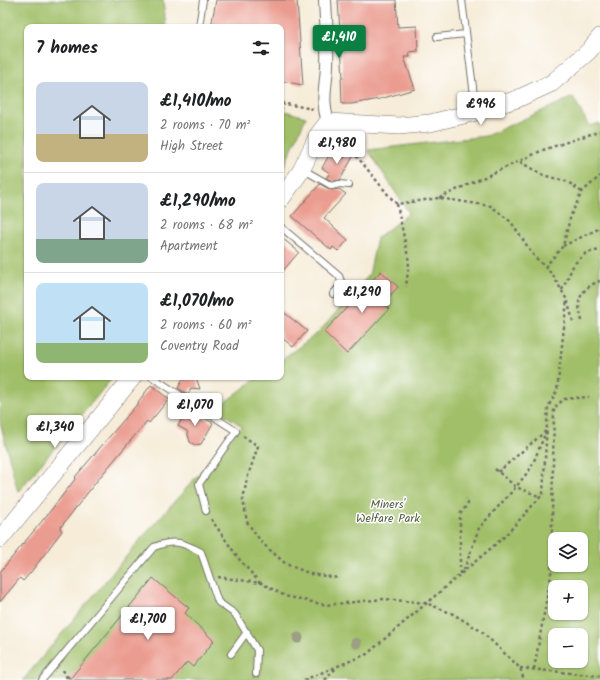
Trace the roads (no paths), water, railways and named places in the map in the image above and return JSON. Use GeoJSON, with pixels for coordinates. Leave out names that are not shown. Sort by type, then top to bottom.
{"type":"FeatureCollection","features":[{"type":"Feature","properties":{"kind":"main road"},"geometry":{"type":"LineString","coordinates":[[284,195],[302,169],[327,117],[400,126],[430,123],[476,112],[517,99],[552,83],[589,51],[600,37]]}},
{"type":"Feature","properties":{"kind":"main road"},"geometry":{"type":"LineString","coordinates":[[0,539],[131,380]]}},
{"type":"Feature","properties":{"kind":"street"},"geometry":{"type":"LineString","coordinates":[[325,0],[327,66],[324,103],[327,117]]}},
{"type":"Feature","properties":{"kind":"lane"},"geometry":{"type":"LineString","coordinates":[[199,24],[203,0]]}},
{"type":"Feature","properties":{"kind":"lane"},"geometry":{"type":"LineString","coordinates":[[462,0],[476,112]]}},
{"type":"Feature","properties":{"kind":"lane"},"geometry":{"type":"LineString","coordinates":[[437,38],[466,34]]}},
{"type":"Feature","properties":{"kind":"lane"},"geometry":{"type":"LineString","coordinates":[[302,169],[332,186],[339,184],[349,185]]}},
{"type":"Feature","properties":{"kind":"lane"},"geometry":{"type":"LineString","coordinates":[[284,230],[339,276],[342,284],[333,294]]}},
{"type":"Feature","properties":{"kind":"lane"},"geometry":{"type":"LineString","coordinates":[[157,380],[236,431],[199,484],[206,512]]}},
{"type":"Feature","properties":{"kind":"lane"},"geometry":{"type":"LineString","coordinates":[[42,680],[154,547],[166,542],[184,543],[201,552],[218,602],[235,614],[257,650],[256,674]]}},
{"type":"Feature","properties":{"kind":"lane"},"geometry":{"type":"LineString","coordinates":[[231,654],[247,632]]}},
{"type":"Feature","properties":{"kind":"park label","name":"Miners' Welfare Park"},"geometry":{"type":"Point","coordinates":[388,511]}}]}
